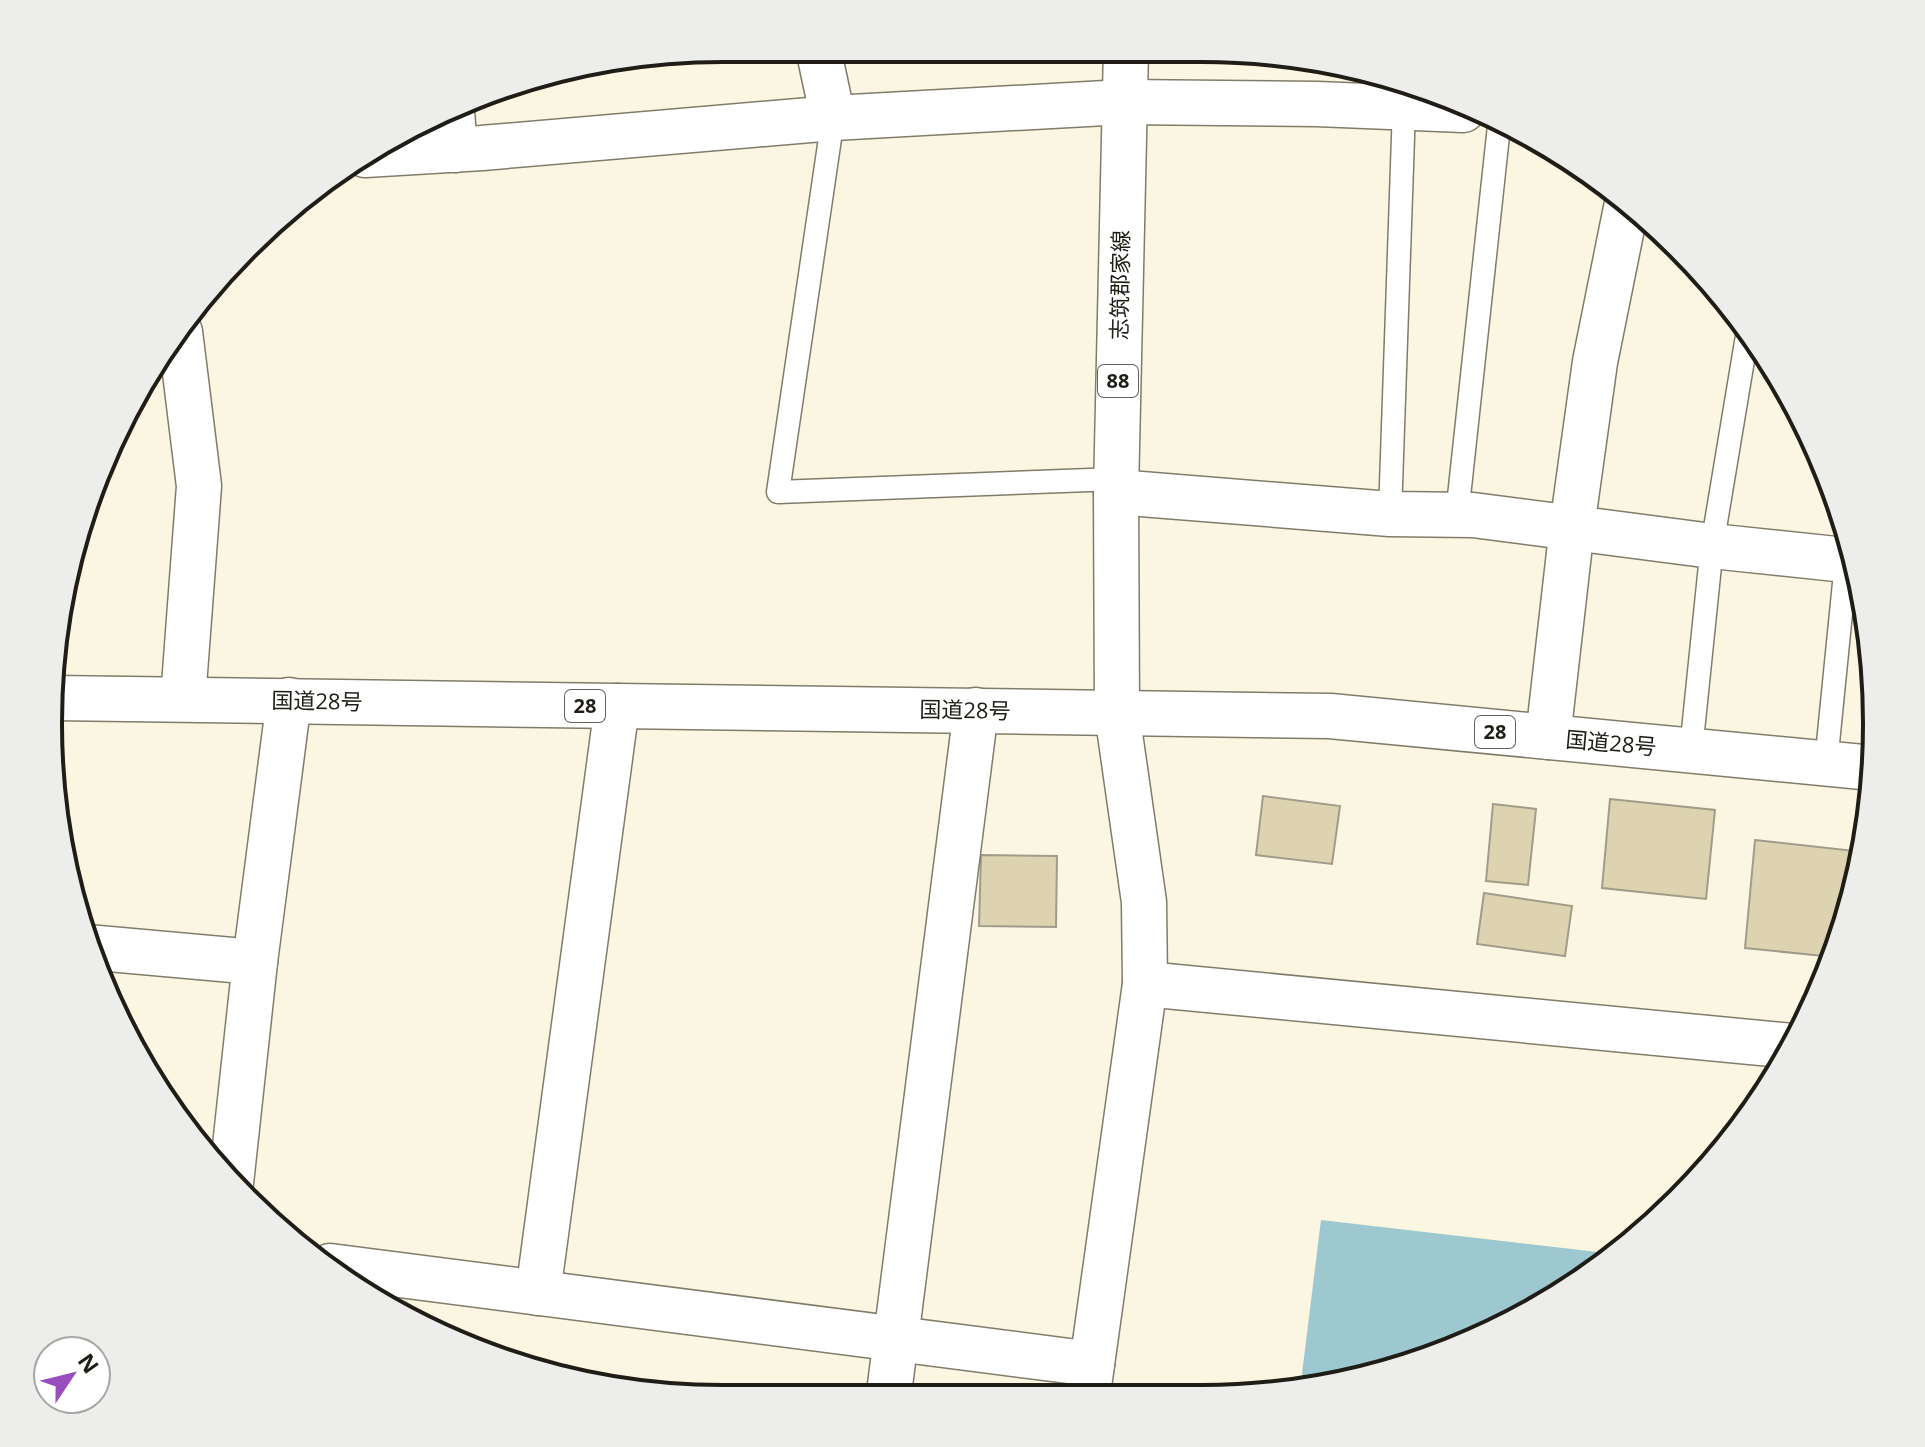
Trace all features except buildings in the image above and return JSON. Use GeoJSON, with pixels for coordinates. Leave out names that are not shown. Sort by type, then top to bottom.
{"type":"FeatureCollection","features":[{"type":"Feature","properties":{"kind":"main road"},"geometry":{"type":"LineString","coordinates":[[821,62],[833,118]]}},
{"type":"Feature","properties":{"kind":"main road","name":"志筑郡家線"},"geometry":{"type":"LineString","coordinates":[[1090,1378],[1145,984],[1144,902],[1117,713],[1116,486],[1126,62]]}},
{"type":"Feature","properties":{"kind":"main road"},"geometry":{"type":"LineString","coordinates":[[408,143],[453,130],[833,118],[1124,102],[1317,104],[1448,109]]}},
{"type":"Feature","properties":{"kind":"main road"},"geometry":{"type":"LineString","coordinates":[[1548,737],[1595,362],[1625,215]]}},
{"type":"Feature","properties":{"kind":"main road"},"geometry":{"type":"LineString","coordinates":[[182,345],[199,486],[183,699]]}},
{"type":"Feature","properties":{"kind":"main road"},"geometry":{"type":"LineString","coordinates":[[1116,486],[1390,514],[1457,515],[1712,546],[1841,554]]}},
{"type":"Feature","properties":{"kind":"main road","name":"国道28号"},"geometry":{"type":"LineString","coordinates":[[63,698],[1330,716],[1862,767]]}},
{"type":"Feature","properties":{"kind":"main road"},"geometry":{"type":"LineString","coordinates":[[233,1167],[255,962],[289,700]]}},
{"type":"Feature","properties":{"kind":"main road"},"geometry":{"type":"LineString","coordinates":[[538,1293],[617,706]]}},
{"type":"Feature","properties":{"kind":"main road"},"geometry":{"type":"LineString","coordinates":[[890,1385],[976,710]]}},
{"type":"Feature","properties":{"kind":"main road"},"geometry":{"type":"LineString","coordinates":[[101,948],[255,962]]}},
{"type":"Feature","properties":{"kind":"main road"},"geometry":{"type":"LineString","coordinates":[[1145,984],[1779,1045]]}},
{"type":"Feature","properties":{"kind":"main road"},"geometry":{"type":"LineString","coordinates":[[348,1268],[897,1338],[1090,1378]]}},
{"type":"Feature","properties":{"kind":"lane"},"geometry":{"type":"LineString","coordinates":[[1390,514],[1404,108]]}},
{"type":"Feature","properties":{"kind":"lane"},"geometry":{"type":"LineString","coordinates":[[833,118],[778,492],[1116,486]]}},
{"type":"Feature","properties":{"kind":"lane"},"geometry":{"type":"LineString","coordinates":[[1457,515],[1498,132]]}},
{"type":"Feature","properties":{"kind":"lane"},"geometry":{"type":"LineString","coordinates":[[1691,750],[1712,546],[1745,347]]}},
{"type":"Feature","properties":{"kind":"lane"},"geometry":{"type":"LineString","coordinates":[[1826,763],[1847,581]]}},
{"type":"Feature","properties":{"kind":"water"},"geometry":{"type":"Polygon","coordinates":[[[1321,1220],[1598,1252],[1532,1296],[1455,1335],[1373,1362],[1302,1377],[1321,1220]]]}}]}
